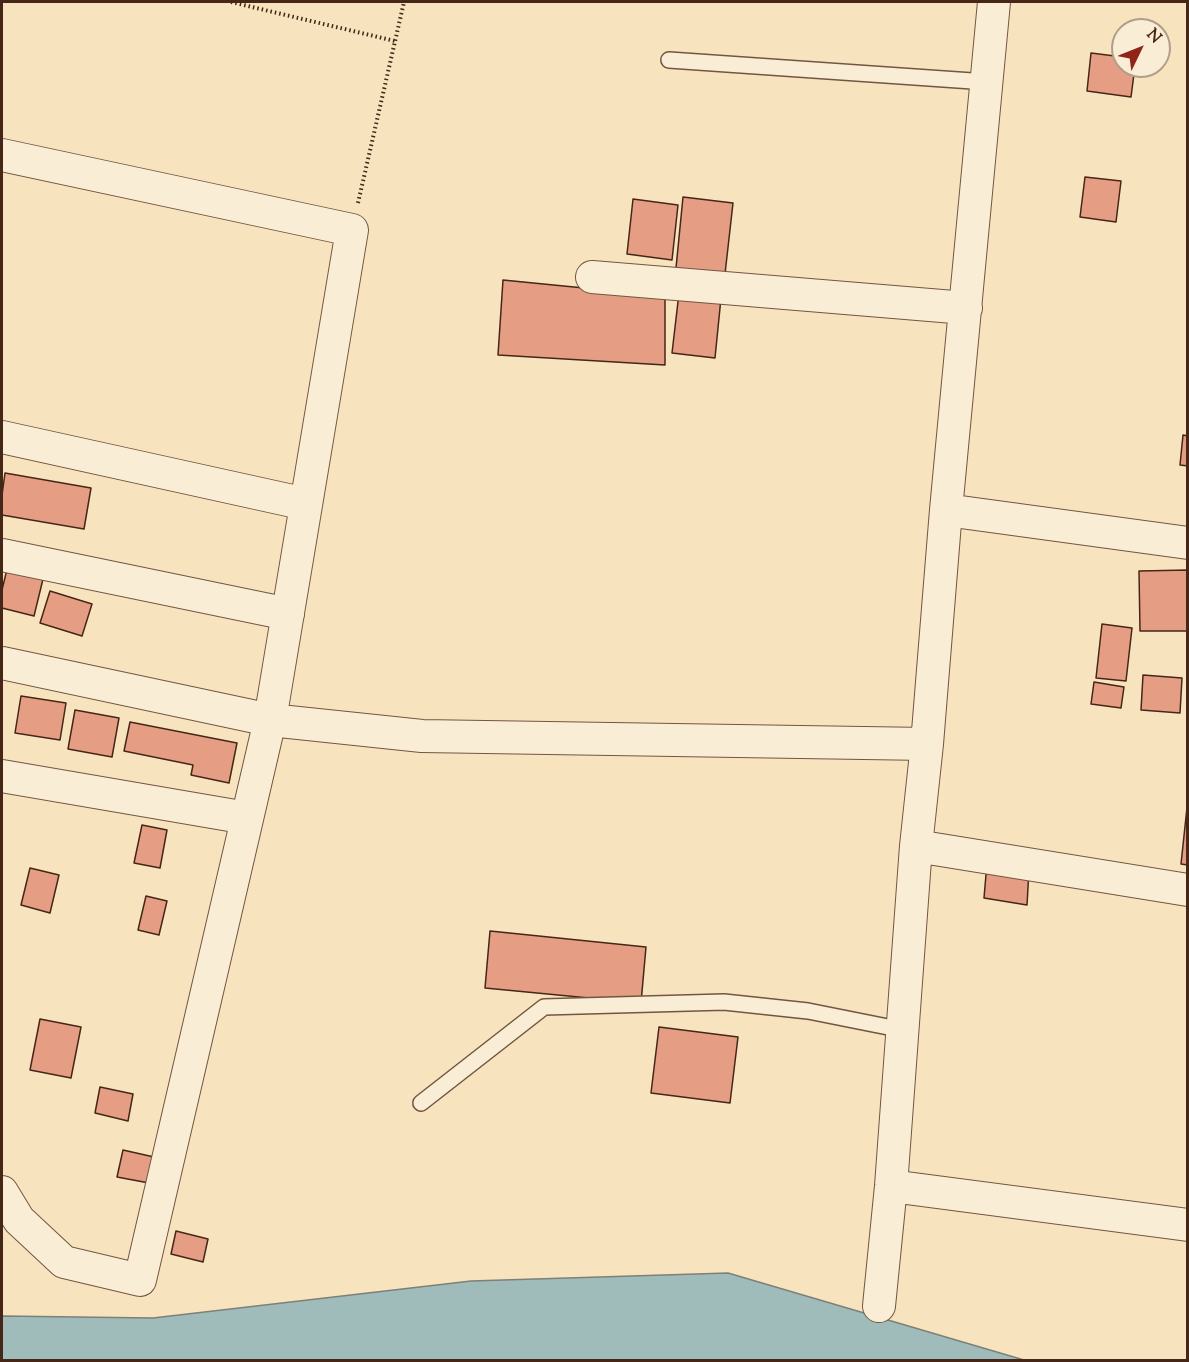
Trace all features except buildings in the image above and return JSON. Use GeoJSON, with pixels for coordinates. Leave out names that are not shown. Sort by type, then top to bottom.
{"type":"FeatureCollection","features":[{"type":"Feature","properties":{"kind":"street"},"geometry":{"type":"LineString","coordinates":[[879,1306],[891,1186],[916,846],[994,2]]}},
{"type":"Feature","properties":{"kind":"street"},"geometry":{"type":"LineString","coordinates":[[2,155],[352,230],[270,720],[140,1280],[64,1262],[19,1220],[2,1192]]}},
{"type":"Feature","properties":{"kind":"street"},"geometry":{"type":"LineString","coordinates":[[591,278],[966,308]]}},
{"type":"Feature","properties":{"kind":"street"},"geometry":{"type":"LineString","coordinates":[[2,437],[306,504]]}},
{"type":"Feature","properties":{"kind":"street"},"geometry":{"type":"LineString","coordinates":[[946,510],[1188,543]]}},
{"type":"Feature","properties":{"kind":"street"},"geometry":{"type":"LineString","coordinates":[[2,555],[288,614]]}},
{"type":"Feature","properties":{"kind":"street"},"geometry":{"type":"LineString","coordinates":[[2,663],[270,720],[422,736],[927,744]]}},
{"type":"Feature","properties":{"kind":"street"},"geometry":{"type":"LineString","coordinates":[[2,776],[247,818]]}},
{"type":"Feature","properties":{"kind":"street"},"geometry":{"type":"LineString","coordinates":[[916,846],[1188,890]]}},
{"type":"Feature","properties":{"kind":"street"},"geometry":{"type":"LineString","coordinates":[[891,1186],[1188,1225]]}},
{"type":"Feature","properties":{"kind":"lane"},"geometry":{"type":"LineString","coordinates":[[669,60],[987,82]]}},
{"type":"Feature","properties":{"kind":"lane"},"geometry":{"type":"LineString","coordinates":[[421,1103],[544,1007],[724,1002],[808,1011],[903,1030]]}},
{"type":"Feature","properties":{"kind":"path"},"geometry":{"type":"LineString","coordinates":[[231,2],[395,41]]}},
{"type":"Feature","properties":{"kind":"path"},"geometry":{"type":"LineString","coordinates":[[352,230],[404,2]]}},
{"type":"Feature","properties":{"kind":"water"},"geometry":{"type":"Polygon","coordinates":[[[728,1273],[1024,1360],[2,1360],[2,1316],[153,1318],[471,1281],[728,1273]]]}}]}
